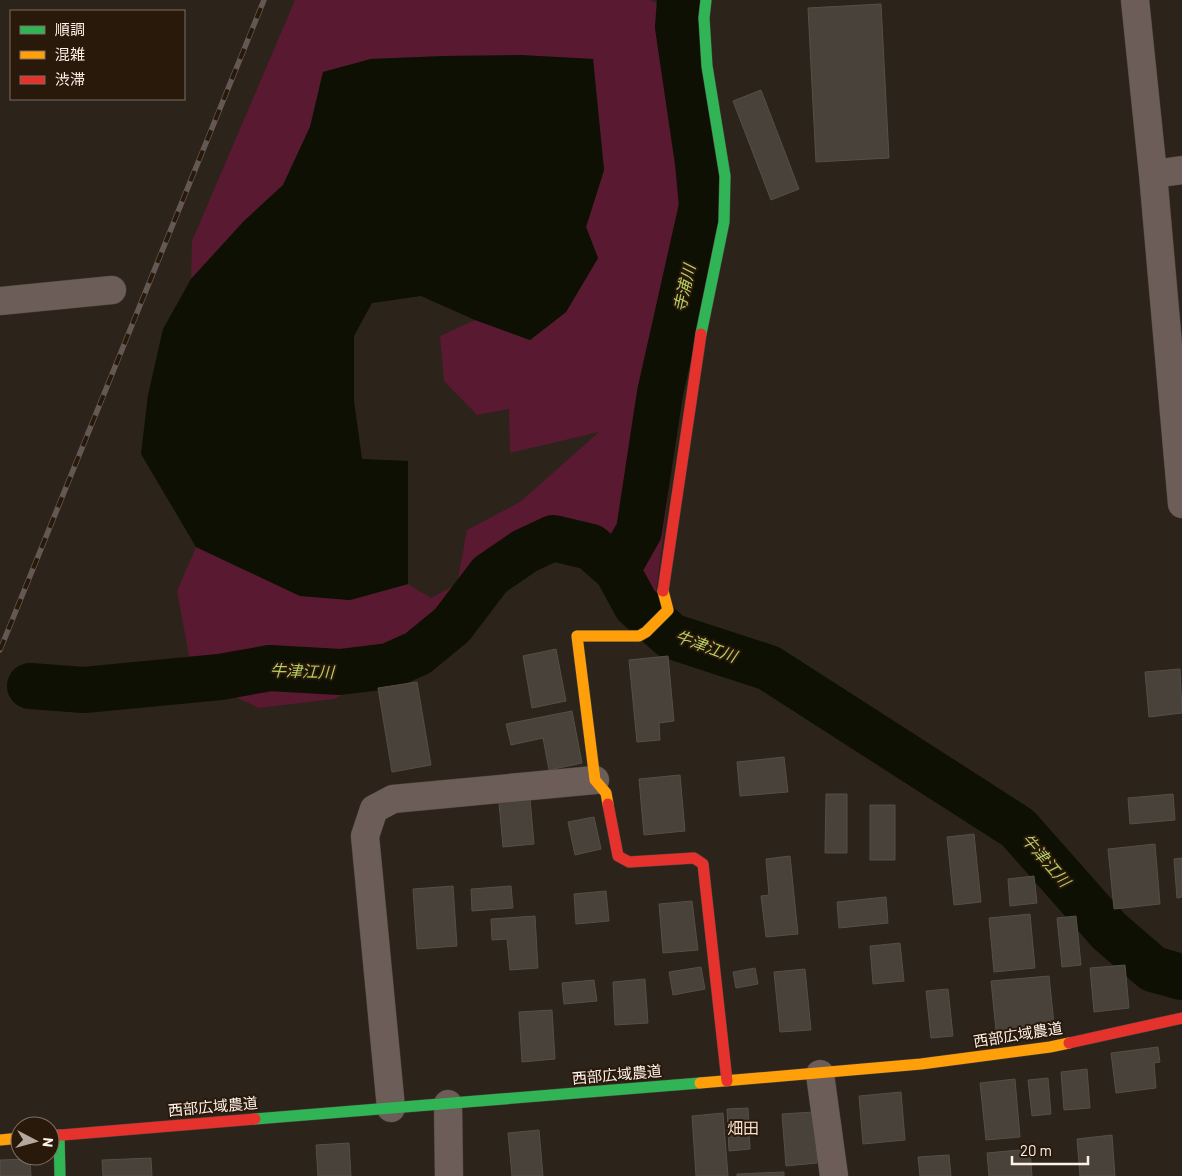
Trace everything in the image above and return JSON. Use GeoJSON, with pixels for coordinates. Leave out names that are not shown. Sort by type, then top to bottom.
{"type":"FeatureCollection","features":[{"type":"Feature","properties":{"kind":"street"},"geometry":{"type":"LineString","coordinates":[[706,0],[704,18],[707,66],[725,176],[724,222],[700,337],[663,594],[668,610],[646,632],[639,636],[577,636],[595,780],[606,793],[618,856],[629,862],[694,858],[703,864],[726,1081]]}},
{"type":"Feature","properties":{"kind":"street"},"geometry":{"type":"LineString","coordinates":[[1135,0],[1153,174],[1182,504]]}},
{"type":"Feature","properties":{"kind":"street"},"geometry":{"type":"LineString","coordinates":[[1153,174],[1182,170]]}},
{"type":"Feature","properties":{"kind":"street"},"geometry":{"type":"LineString","coordinates":[[0,301],[112,290]]}},
{"type":"Feature","properties":{"kind":"street"},"geometry":{"type":"LineString","coordinates":[[391,1108],[365,836],[374,809],[393,799],[595,780]]}},
{"type":"Feature","properties":{"kind":"street","name":"西部広域農道"},"geometry":{"type":"LineString","coordinates":[[60,1135],[820,1074],[921,1064],[1050,1047],[1182,1018]]}},
{"type":"Feature","properties":{"kind":"street"},"geometry":{"type":"LineString","coordinates":[[820,1074],[834,1176]]}},
{"type":"Feature","properties":{"kind":"street"},"geometry":{"type":"LineString","coordinates":[[448,1104],[449,1176]]}},
{"type":"Feature","properties":{"kind":"shaded area"},"geometry":{"type":"Polygon","coordinates":[[[295,0],[650,0],[690,19],[711,131],[716,212],[692,303],[656,593],[645,613],[618,609],[593,567],[547,557],[479,605],[437,652],[334,699],[259,708],[233,696],[189,656],[177,591],[196,547],[300,596],[350,600],[408,584],[431,598],[457,584],[467,530],[520,502],[599,432],[510,453],[509,409],[477,415],[444,381],[440,336],[475,320],[530,340],[566,312],[598,258],[586,227],[604,170],[593,59],[520,55],[371,59],[323,72],[310,127],[283,185],[244,221],[191,279],[192,241],[295,0]]]}},
{"type":"Feature","properties":{"kind":"shaded area"},"geometry":{"type":"Polygon","coordinates":[[[520,55],[593,59],[604,170],[586,227],[598,258],[566,312],[530,340],[475,320],[421,296],[372,303],[354,336],[354,401],[362,459],[408,461],[408,584],[350,600],[300,596],[196,547],[141,454],[148,395],[163,329],[191,279],[244,221],[283,185],[310,127],[323,72],[371,59],[520,55]]]}},
{"type":"Feature","properties":{"kind":"building"},"geometry":{"type":"Polygon","coordinates":[[[881,4],[889,158],[816,162],[808,8],[881,4]]]}},
{"type":"Feature","properties":{"kind":"building"},"geometry":{"type":"Polygon","coordinates":[[[761,90],[799,189],[771,200],[733,101],[761,90]]]}},
{"type":"Feature","properties":{"kind":"building"},"geometry":{"type":"Polygon","coordinates":[[[556,649],[566,701],[532,708],[523,656],[556,649]]]}},
{"type":"Feature","properties":{"kind":"building"},"geometry":{"type":"Polygon","coordinates":[[[668,656],[674,721],[659,723],[660,740],[637,742],[629,660],[668,656]]]}},
{"type":"Feature","properties":{"kind":"building"},"geometry":{"type":"Polygon","coordinates":[[[1180,669],[1182,713],[1149,717],[1145,672],[1180,669]]]}},
{"type":"Feature","properties":{"kind":"building"},"geometry":{"type":"Polygon","coordinates":[[[417,682],[431,765],[392,772],[378,688],[417,682]]]}},
{"type":"Feature","properties":{"kind":"building"},"geometry":{"type":"Polygon","coordinates":[[[572,711],[582,763],[549,770],[543,738],[511,745],[506,724],[572,711]]]}},
{"type":"Feature","properties":{"kind":"building"},"geometry":{"type":"Polygon","coordinates":[[[784,757],[788,792],[740,796],[737,762],[784,757]]]}},
{"type":"Feature","properties":{"kind":"building"},"geometry":{"type":"Polygon","coordinates":[[[680,775],[685,831],[644,835],[639,779],[680,775]]]}},
{"type":"Feature","properties":{"kind":"building"},"geometry":{"type":"Polygon","coordinates":[[[826,794],[847,794],[847,853],[825,853],[826,794]]]}},
{"type":"Feature","properties":{"kind":"building"},"geometry":{"type":"Polygon","coordinates":[[[1173,794],[1175,820],[1130,824],[1128,798],[1173,794]]]}},
{"type":"Feature","properties":{"kind":"building"},"geometry":{"type":"Polygon","coordinates":[[[530,799],[534,844],[503,847],[499,803],[530,799]]]}},
{"type":"Feature","properties":{"kind":"building"},"geometry":{"type":"Polygon","coordinates":[[[870,805],[895,805],[895,860],[870,860],[870,805]]]}},
{"type":"Feature","properties":{"kind":"building"},"geometry":{"type":"Polygon","coordinates":[[[594,817],[601,849],[575,855],[568,822],[594,817]]]}},
{"type":"Feature","properties":{"kind":"building"},"geometry":{"type":"Polygon","coordinates":[[[974,834],[981,902],[954,905],[947,837],[974,834]]]}},
{"type":"Feature","properties":{"kind":"building"},"geometry":{"type":"Polygon","coordinates":[[[1155,844],[1160,904],[1114,909],[1108,849],[1155,844]]]}},
{"type":"Feature","properties":{"kind":"building"},"geometry":{"type":"Polygon","coordinates":[[[790,856],[798,934],[766,937],[761,896],[769,895],[766,859],[790,856]]]}},
{"type":"Feature","properties":{"kind":"building"},"geometry":{"type":"Polygon","coordinates":[[[1182,858],[1182,897],[1177,898],[1174,859],[1182,858]]]}},
{"type":"Feature","properties":{"kind":"building"},"geometry":{"type":"Polygon","coordinates":[[[1034,876],[1037,903],[1010,906],[1008,879],[1034,876]]]}},
{"type":"Feature","properties":{"kind":"building"},"geometry":{"type":"Polygon","coordinates":[[[453,886],[457,946],[417,949],[413,889],[453,886]]]}},
{"type":"Feature","properties":{"kind":"building"},"geometry":{"type":"Polygon","coordinates":[[[511,886],[513,908],[472,911],[471,889],[511,886]]]}},
{"type":"Feature","properties":{"kind":"building"},"geometry":{"type":"Polygon","coordinates":[[[606,891],[609,921],[576,924],[574,894],[606,891]]]}},
{"type":"Feature","properties":{"kind":"building"},"geometry":{"type":"Polygon","coordinates":[[[886,897],[888,923],[839,928],[837,902],[886,897]]]}},
{"type":"Feature","properties":{"kind":"building"},"geometry":{"type":"Polygon","coordinates":[[[692,901],[698,950],[663,953],[659,904],[692,901]]]}},
{"type":"Feature","properties":{"kind":"building"},"geometry":{"type":"Polygon","coordinates":[[[1030,914],[1035,968],[994,972],[989,918],[1030,914]]]}},
{"type":"Feature","properties":{"kind":"building"},"geometry":{"type":"Polygon","coordinates":[[[535,916],[538,968],[510,970],[507,939],[492,940],[491,919],[535,916]]]}},
{"type":"Feature","properties":{"kind":"building"},"geometry":{"type":"Polygon","coordinates":[[[1076,916],[1081,965],[1062,967],[1057,918],[1076,916]]]}},
{"type":"Feature","properties":{"kind":"building"},"geometry":{"type":"Polygon","coordinates":[[[900,943],[904,981],[873,984],[870,946],[900,943]]]}},
{"type":"Feature","properties":{"kind":"building"},"geometry":{"type":"Polygon","coordinates":[[[1125,965],[1129,1008],[1094,1012],[1090,968],[1125,965]]]}},
{"type":"Feature","properties":{"kind":"building"},"geometry":{"type":"Polygon","coordinates":[[[701,967],[705,989],[673,995],[669,972],[701,967]]]}},
{"type":"Feature","properties":{"kind":"building"},"geometry":{"type":"Polygon","coordinates":[[[755,968],[758,984],[736,988],[733,972],[755,968]]]}},
{"type":"Feature","properties":{"kind":"building"},"geometry":{"type":"Polygon","coordinates":[[[805,969],[811,1030],[780,1032],[774,972],[805,969]]]}},
{"type":"Feature","properties":{"kind":"building"},"geometry":{"type":"Polygon","coordinates":[[[1049,976],[1054,1024],[996,1030],[991,981],[1049,976]]]}},
{"type":"Feature","properties":{"kind":"building"},"geometry":{"type":"Polygon","coordinates":[[[645,979],[648,1023],[615,1025],[613,982],[645,979]]]}},
{"type":"Feature","properties":{"kind":"building"},"geometry":{"type":"Polygon","coordinates":[[[594,980],[597,1001],[564,1004],[562,983],[594,980]]]}},
{"type":"Feature","properties":{"kind":"building"},"geometry":{"type":"Polygon","coordinates":[[[948,989],[953,1036],[931,1038],[926,991],[948,989]]]}},
{"type":"Feature","properties":{"kind":"building"},"geometry":{"type":"Polygon","coordinates":[[[552,1010],[555,1059],[522,1062],[519,1012],[552,1010]]]}},
{"type":"Feature","properties":{"kind":"building"},"geometry":{"type":"Polygon","coordinates":[[[1158,1047],[1160,1062],[1154,1063],[1156,1088],[1116,1093],[1111,1053],[1158,1047]]]}},
{"type":"Feature","properties":{"kind":"building"},"geometry":{"type":"Polygon","coordinates":[[[1087,1069],[1090,1108],[1064,1110],[1061,1072],[1087,1069]]]}},
{"type":"Feature","properties":{"kind":"building"},"geometry":{"type":"Polygon","coordinates":[[[1048,1078],[1051,1114],[1032,1116],[1028,1080],[1048,1078]]]}},
{"type":"Feature","properties":{"kind":"building"},"geometry":{"type":"Polygon","coordinates":[[[1015,1079],[1020,1137],[986,1140],[980,1083],[1015,1079]]]}},
{"type":"Feature","properties":{"kind":"building"},"geometry":{"type":"Polygon","coordinates":[[[901,1092],[905,1140],[863,1144],[859,1096],[901,1092]]]}},
{"type":"Feature","properties":{"kind":"building"},"geometry":{"type":"Polygon","coordinates":[[[748,1108],[750,1149],[729,1151],[727,1109],[748,1108]]]}},
{"type":"Feature","properties":{"kind":"building"},"geometry":{"type":"Polygon","coordinates":[[[813,1112],[817,1163],[786,1166],[782,1114],[813,1112]]]}},
{"type":"Feature","properties":{"kind":"building"},"geometry":{"type":"Polygon","coordinates":[[[723,1113],[728,1176],[696,1176],[692,1116],[723,1113]]]}},
{"type":"Feature","properties":{"kind":"building"},"geometry":{"type":"Polygon","coordinates":[[[539,1130],[543,1176],[512,1176],[508,1133],[539,1130]]]}},
{"type":"Feature","properties":{"kind":"building"},"geometry":{"type":"Polygon","coordinates":[[[1112,1135],[1115,1176],[1080,1176],[1077,1139],[1112,1135]]]}},
{"type":"Feature","properties":{"kind":"building"},"geometry":{"type":"Polygon","coordinates":[[[349,1143],[351,1176],[318,1176],[316,1145],[349,1143]]]}},
{"type":"Feature","properties":{"kind":"building"},"geometry":{"type":"Polygon","coordinates":[[[1030,1149],[1032,1176],[989,1176],[987,1153],[1030,1149]]]}},
{"type":"Feature","properties":{"kind":"building"},"geometry":{"type":"Polygon","coordinates":[[[949,1155],[951,1176],[920,1176],[918,1157],[949,1155]]]}},
{"type":"Feature","properties":{"kind":"building"},"geometry":{"type":"Polygon","coordinates":[[[151,1158],[152,1176],[103,1176],[102,1160],[151,1158]]]}},
{"type":"Feature","properties":{"kind":"building"},"geometry":{"type":"Polygon","coordinates":[[[0,1160],[10,1160],[10,1166],[30,1166],[31,1176],[0,1176],[0,1160]]]}},
{"type":"Feature","properties":{"kind":"building"},"geometry":{"type":"Polygon","coordinates":[[[784,1172],[784,1176],[737,1176],[737,1174],[784,1172]]]}},
{"type":"Feature","properties":{"kind":"waterway","name":"寺浦川"},"geometry":{"type":"LineString","coordinates":[[617,570],[639,531],[660,393],[702,206],[698,163],[678,27],[680,0]]}},
{"type":"Feature","properties":{"kind":"waterway","name":"牛津江川"},"geometry":{"type":"LineString","coordinates":[[30,686],[84,690],[220,677],[270,668],[340,672],[389,666],[418,653],[452,625],[490,575],[525,551],[553,538],[591,547],[617,570],[636,605],[671,636],[769,668],[1018,828],[1109,931],[1153,969],[1182,977]]}},
{"type":"Feature","properties":{"kind":"railway"},"geometry":{"type":"LineString","coordinates":[[0,650],[264,0]]}},
{"type":"Feature","properties":{"kind":"traffic: fast"},"geometry":{"type":"LineString","coordinates":[[701,334],[724,222],[725,176],[707,66],[704,18],[706,0]]}},
{"type":"Feature","properties":{"kind":"traffic: fast"},"geometry":{"type":"LineString","coordinates":[[255,1119],[700,1083]]}},
{"type":"Feature","properties":{"kind":"traffic: fast"},"geometry":{"type":"LineString","coordinates":[[60,1166],[60,1176]]}},
{"type":"Feature","properties":{"kind":"traffic: slow"},"geometry":{"type":"LineString","coordinates":[[608,804],[606,793],[595,780],[577,636],[639,636],[646,632],[668,610],[663,591]]}},
{"type":"Feature","properties":{"kind":"traffic: slow"},"geometry":{"type":"LineString","coordinates":[[700,1083],[921,1064],[1069,1043]]}},
{"type":"Feature","properties":{"kind":"traffic: slow"},"geometry":{"type":"LineString","coordinates":[[0,1140],[10,1139]]}},
{"type":"Feature","properties":{"kind":"traffic: jam"},"geometry":{"type":"LineString","coordinates":[[663,591],[701,334]]}},
{"type":"Feature","properties":{"kind":"traffic: jam"},"geometry":{"type":"LineString","coordinates":[[608,804],[618,856],[629,862],[694,858],[703,864],[727,1081]]}},
{"type":"Feature","properties":{"kind":"traffic: jam"},"geometry":{"type":"LineString","coordinates":[[1069,1043],[1182,1018]]}},
{"type":"Feature","properties":{"kind":"traffic: jam"},"geometry":{"type":"LineString","coordinates":[[60,1135],[255,1119]]}},
{"type":"Feature","properties":{"kind":"district","name":"畑田"},"geometry":{"type":"Point","coordinates":[743,1128]}}]}
